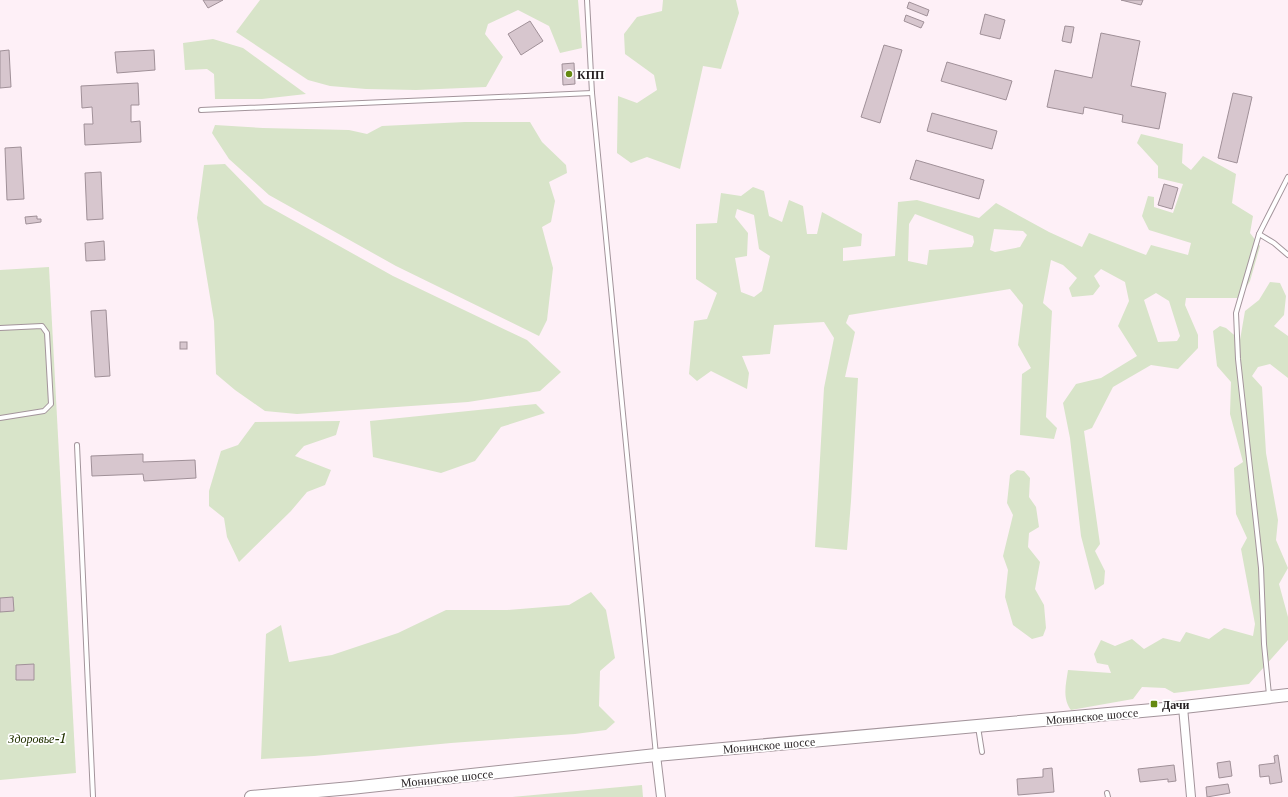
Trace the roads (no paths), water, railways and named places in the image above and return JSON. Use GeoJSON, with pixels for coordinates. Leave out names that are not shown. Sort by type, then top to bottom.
{"type":"FeatureCollection","features":[{"type":"Feature","properties":{"kind":"main road","name":"Монинское шоссе"},"geometry":{"type":"LineString","coordinates":[[251,797],[351,788],[656,755],[1183,707],[1288,695]]}},
{"type":"Feature","properties":{"kind":"street"},"geometry":{"type":"LineString","coordinates":[[1183,707],[1191,797]]}},
{"type":"Feature","properties":{"kind":"street"},"geometry":{"type":"LineString","coordinates":[[656,755],[661,797]]}},
{"type":"Feature","properties":{"kind":"lane"},"geometry":{"type":"LineString","coordinates":[[587,0],[592,93],[656,755]]}},
{"type":"Feature","properties":{"kind":"lane"},"geometry":{"type":"LineString","coordinates":[[201,110],[592,93]]}},
{"type":"Feature","properties":{"kind":"lane"},"geometry":{"type":"LineString","coordinates":[[1269,697],[1264,644],[1262,568],[1238,359],[1236,313],[1259,234],[1288,177]]}},
{"type":"Feature","properties":{"kind":"lane"},"geometry":{"type":"LineString","coordinates":[[1259,234],[1274,242],[1288,255]]}},
{"type":"Feature","properties":{"kind":"lane"},"geometry":{"type":"LineString","coordinates":[[0,328],[42,326],[47,333],[51,404],[44,411],[0,418]]}},
{"type":"Feature","properties":{"kind":"lane"},"geometry":{"type":"LineString","coordinates":[[77,444],[93,797]]}},
{"type":"Feature","properties":{"kind":"lane"},"geometry":{"type":"LineString","coordinates":[[978,726],[982,752]]}},
{"type":"Feature","properties":{"kind":"place","name":"КПП"},"geometry":{"type":"Point","coordinates":[569,74]}},
{"type":"Feature","properties":{"kind":"place","name":"Дачи"},"geometry":{"type":"Point","coordinates":[1154,704]}},
{"type":"Feature","properties":{"kind":"park label","name":"Здоровье-1"},"geometry":{"type":"Point","coordinates":[37,738]}}]}
